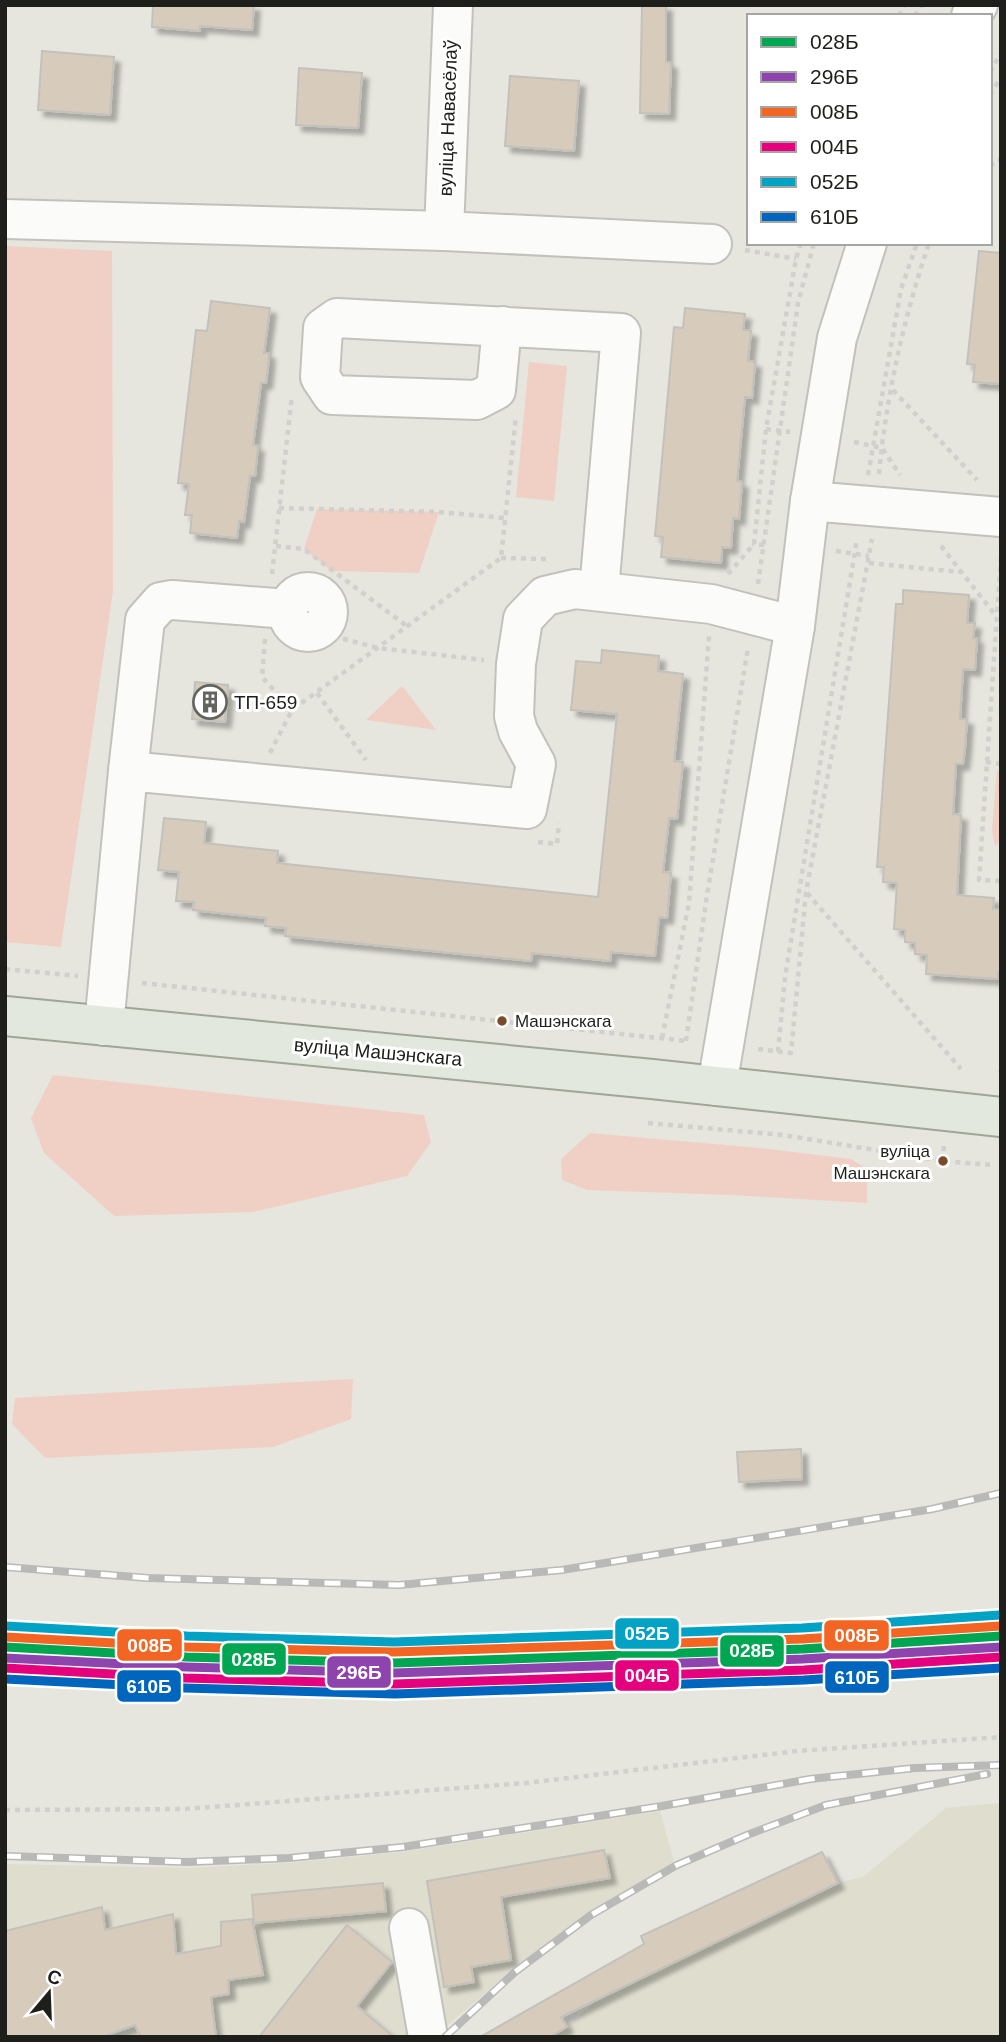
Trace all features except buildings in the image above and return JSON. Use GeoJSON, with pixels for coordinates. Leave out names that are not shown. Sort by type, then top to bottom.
{"type":"FeatureCollection","features":[{"type":"Feature","properties":{"kind":"main road","name":"вуліца Машэнскага"},"geometry":{"type":"LineString","coordinates":[[5,1016],[717,1086],[1001,1117]]}},
{"type":"Feature","properties":{"kind":"street","name":"вуліца Навасёлаў"},"geometry":{"type":"LineString","coordinates":[[444,231],[453,5]]}},
{"type":"Feature","properties":{"kind":"street"},"geometry":{"type":"LineString","coordinates":[[5,219],[444,231],[712,244]]}},
{"type":"Feature","properties":{"kind":"street"},"geometry":{"type":"LineString","coordinates":[[717,1086],[795,626],[810,501],[836,338],[866,245]]}},
{"type":"Feature","properties":{"kind":"street"},"geometry":{"type":"LineString","coordinates":[[502,326],[496,390],[477,400],[332,395],[320,377],[323,327],[337,318],[502,326],[621,333],[599,591]]}},
{"type":"Feature","properties":{"kind":"street"},"geometry":{"type":"LineString","coordinates":[[810,501],[870,507],[991,501]]}},
{"type":"Feature","properties":{"kind":"street"},"geometry":{"type":"LineString","coordinates":[[128,771],[527,809],[536,764],[518,732],[514,716],[516,664],[523,619],[545,596],[575,589],[711,604],[795,626]]}},
{"type":"Feature","properties":{"kind":"street"},"geometry":{"type":"LineString","coordinates":[[104,1026],[145,620],[161,602],[172,600],[290,616]]}},
{"type":"Feature","properties":{"kind":"street"},"geometry":{"type":"LineString","coordinates":[[408,1928],[428,2037]]}},
{"type":"Feature","properties":{"kind":"path"},"geometry":{"type":"LineString","coordinates":[[712,244],[796,259]]}},
{"type":"Feature","properties":{"kind":"path"},"geometry":{"type":"LineString","coordinates":[[800,245],[766,429],[821,435],[882,448],[907,485]]}},
{"type":"Feature","properties":{"kind":"path"},"geometry":{"type":"LineString","coordinates":[[752,1049],[791,1054],[806,892],[869,563],[873,446],[901,289],[916,245]]}},
{"type":"Feature","properties":{"kind":"path"},"geometry":{"type":"LineString","coordinates":[[778,1052],[785,976],[870,507],[912,292],[928,245]]}},
{"type":"Feature","properties":{"kind":"path"},"geometry":{"type":"LineString","coordinates":[[292,710],[262,677],[290,616],[275,546],[294,375],[320,377]]}},
{"type":"Feature","properties":{"kind":"path"},"geometry":{"type":"LineString","coordinates":[[892,389],[991,501]]}},
{"type":"Feature","properties":{"kind":"path"},"geometry":{"type":"LineString","coordinates":[[254,783],[292,710],[501,558],[517,406]]}},
{"type":"Feature","properties":{"kind":"path"},"geometry":{"type":"LineString","coordinates":[[279,508],[439,512],[505,518]]}},
{"type":"Feature","properties":{"kind":"path"},"geometry":{"type":"LineString","coordinates":[[939,543],[997,616]]}},
{"type":"Feature","properties":{"kind":"path"},"geometry":{"type":"LineString","coordinates":[[275,546],[304,549],[408,627]]}},
{"type":"Feature","properties":{"kind":"path"},"geometry":{"type":"LineString","coordinates":[[1001,557],[979,880],[1001,881]]}},
{"type":"Feature","properties":{"kind":"path"},"geometry":{"type":"LineString","coordinates":[[869,563],[961,572]]}},
{"type":"Feature","properties":{"kind":"path"},"geometry":{"type":"LineString","coordinates":[[290,616],[378,648],[516,664]]}},
{"type":"Feature","properties":{"kind":"path"},"geometry":{"type":"LineString","coordinates":[[662,1038],[689,903],[710,628]]}},
{"type":"Feature","properties":{"kind":"path"},"geometry":{"type":"LineString","coordinates":[[317,693],[393,797]]}},
{"type":"Feature","properties":{"kind":"path"},"geometry":{"type":"LineString","coordinates":[[986,762],[1001,764]]}},
{"type":"Feature","properties":{"kind":"path"},"geometry":{"type":"LineString","coordinates":[[806,892],[961,1069]]}},
{"type":"Feature","properties":{"kind":"path"},"geometry":{"type":"LineString","coordinates":[[5,969],[694,1042]]}},
{"type":"Feature","properties":{"kind":"path"},"geometry":{"type":"LineString","coordinates":[[648,1123],[783,1135],[943,1161],[992,1165]]}},
{"type":"Feature","properties":{"kind":"path"},"geometry":{"type":"LineString","coordinates":[[5,1810],[184,1809],[526,1783],[797,1751],[1001,1737]]}},
{"type":"Feature","properties":{"kind":"shaded area"},"geometry":{"type":"Polygon","coordinates":[[[5,246],[112,251],[113,591],[61,947],[5,942],[5,246]]]}},
{"type":"Feature","properties":{"kind":"shaded area"},"geometry":{"type":"Polygon","coordinates":[[[529,362],[567,366],[554,501],[516,497],[529,362]]]}},
{"type":"Feature","properties":{"kind":"shaded area"},"geometry":{"type":"Polygon","coordinates":[[[317,509],[439,512],[419,573],[332,571],[304,549],[317,509]]]}},
{"type":"Feature","properties":{"kind":"shaded area"},"geometry":{"type":"Polygon","coordinates":[[[402,686],[436,730],[366,720],[402,686]]]}},
{"type":"Feature","properties":{"kind":"shaded area"},"geometry":{"type":"Polygon","coordinates":[[[997,770],[1001,774],[1001,841],[995,846],[992,831],[997,770]]]}},
{"type":"Feature","properties":{"kind":"shaded area"},"geometry":{"type":"Polygon","coordinates":[[[53,1075],[424,1115],[431,1142],[407,1176],[253,1212],[114,1216],[44,1153],[31,1118],[53,1075]]]}},
{"type":"Feature","properties":{"kind":"shaded area"},"geometry":{"type":"Polygon","coordinates":[[[590,1133],[851,1159],[867,1169],[867,1203],[587,1190],[562,1180],[561,1159],[590,1133]]]}},
{"type":"Feature","properties":{"kind":"shaded area"},"geometry":{"type":"Polygon","coordinates":[[[353,1379],[351,1419],[273,1447],[45,1458],[12,1424],[15,1398],[353,1379]]]}},
{"type":"Feature","properties":{"kind":"shaded area"},"geometry":{"type":"Polygon","coordinates":[[[1001,1803],[1001,2037],[549,2037],[567,2027],[595,2001],[838,1883],[863,1877],[946,1808],[1001,1803]]]}},
{"type":"Feature","properties":{"kind":"shaded area"},"geometry":{"type":"Polygon","coordinates":[[[660,1811],[674,1862],[589,1912],[512,1970],[434,2037],[5,2037],[5,1864],[187,1868],[289,1863],[402,1852],[660,1811]]]}},
{"type":"Feature","properties":{"kind":"railway"},"geometry":{"type":"LineString","coordinates":[[5,1567],[148,1578],[399,1585],[562,1570],[932,1509],[1001,1493]]}},
{"type":"Feature","properties":{"kind":"railway"},"geometry":{"type":"LineString","coordinates":[[5,1856],[187,1862],[289,1858],[403,1847],[662,1806],[810,1779],[915,1768],[1001,1765]]}},
{"type":"Feature","properties":{"kind":"railway"},"geometry":{"type":"LineString","coordinates":[[445,2037],[515,1972],[591,1915],[677,1865],[826,1805],[987,1774]]}},
{"type":"Feature","properties":{"kind":"transit line","name":"052Б"},"geometry":{"type":"LineString","coordinates":[[6,1626],[187,1636],[394,1642],[802,1628],[1000,1615]]}},
{"type":"Feature","properties":{"kind":"transit line","name":"008Б"},"geometry":{"type":"LineString","coordinates":[[6,1637],[186,1647],[394,1652],[802,1639],[1000,1626]]}},
{"type":"Feature","properties":{"kind":"transit line","name":"028Б"},"geometry":{"type":"LineString","coordinates":[[5,1647],[186,1657],[394,1663],[803,1649],[1001,1636]]}},
{"type":"Feature","properties":{"kind":"transit line","name":"296Б"},"geometry":{"type":"LineString","coordinates":[[5,1658],[394,1673],[803,1659],[1001,1647]]}},
{"type":"Feature","properties":{"kind":"transit line","name":"004Б"},"geometry":{"type":"LineString","coordinates":[[5,1668],[185,1678],[395,1684],[804,1670],[1001,1657]]}},
{"type":"Feature","properties":{"kind":"transit line","name":"610Б"},"geometry":{"type":"LineString","coordinates":[[5,1679],[395,1694],[804,1680],[1001,1668]]}},
{"type":"Feature","properties":{"kind":"place","name":"ТП-659"},"geometry":{"type":"Point","coordinates":[210,702]}},
{"type":"Feature","properties":{"kind":"place","name":"Машэнскага"},"geometry":{"type":"Point","coordinates":[502,1021]}},
{"type":"Feature","properties":{"kind":"place","name":"вуліца Машэнскага"},"geometry":{"type":"Point","coordinates":[943,1161]}}]}
